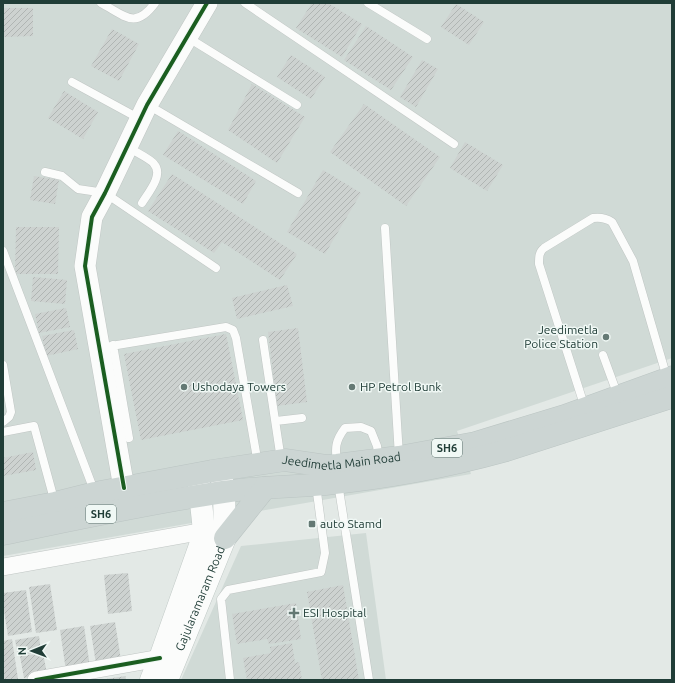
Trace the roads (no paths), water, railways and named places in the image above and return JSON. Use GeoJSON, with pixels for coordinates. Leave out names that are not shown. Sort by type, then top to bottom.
{"type":"FeatureCollection","features":[{"type":"Feature","properties":{"kind":"main road","name":"Jeedimetla Main Road"},"geometry":{"type":"LineString","coordinates":[[3,534],[117,511],[199,490],[223,486],[265,488],[316,485],[334,471],[389,458],[475,443],[618,396],[671,387]]}},
{"type":"Feature","properties":{"kind":"main road","name":"Jeedimetla Main Road"},"geometry":{"type":"LineString","coordinates":[[3,513],[212,471],[285,460],[334,471],[405,473],[476,459],[504,451],[671,387]]}},
{"type":"Feature","properties":{"kind":"main road"},"geometry":{"type":"LineString","coordinates":[[223,486],[334,471]]}},
{"type":"Feature","properties":{"kind":"main road","name":"Gajularamaram Road"},"geometry":{"type":"LineString","coordinates":[[167,680],[224,538],[223,486]]}},
{"type":"Feature","properties":{"kind":"main road"},"geometry":{"type":"LineString","coordinates":[[224,538],[265,488]]}},
{"type":"Feature","properties":{"kind":"main road"},"geometry":{"type":"LineString","coordinates":[[3,518],[17,520],[199,490]]}},
{"type":"Feature","properties":{"kind":"main road","name":"Gajularamaram Road"},"geometry":{"type":"LineString","coordinates":[[151,680],[204,531],[199,490]]}},
{"type":"Feature","properties":{"kind":"street"},"geometry":{"type":"LineString","coordinates":[[124,488],[112,383],[106,347],[85,266],[92,217],[144,112],[207,3]]}},
{"type":"Feature","properties":{"kind":"street"},"geometry":{"type":"LineString","coordinates":[[3,566],[204,531]]}},
{"type":"Feature","properties":{"kind":"street"},"geometry":{"type":"LineString","coordinates":[[36,680],[160,658]]}},
{"type":"Feature","properties":{"kind":"lane"},"geometry":{"type":"LineString","coordinates":[[101,3],[135,20],[146,14],[155,3]]}},
{"type":"Feature","properties":{"kind":"lane"},"geometry":{"type":"LineString","coordinates":[[245,3],[454,144]]}},
{"type":"Feature","properties":{"kind":"lane"},"geometry":{"type":"LineString","coordinates":[[368,3],[427,39]]}},
{"type":"Feature","properties":{"kind":"lane"},"geometry":{"type":"LineString","coordinates":[[187,37],[297,105]]}},
{"type":"Feature","properties":{"kind":"lane"},"geometry":{"type":"LineString","coordinates":[[72,82],[144,112],[298,193]]}},
{"type":"Feature","properties":{"kind":"lane"},"geometry":{"type":"LineString","coordinates":[[127,147],[154,164],[157,172],[156,180],[142,203]]}},
{"type":"Feature","properties":{"kind":"lane"},"geometry":{"type":"LineString","coordinates":[[45,172],[62,176],[78,189],[105,193],[216,268]]}},
{"type":"Feature","properties":{"kind":"lane"},"geometry":{"type":"LineString","coordinates":[[585,408],[539,264],[539,256],[544,248],[593,218],[598,217],[612,222],[632,261],[671,387]]}},
{"type":"Feature","properties":{"kind":"lane"},"geometry":{"type":"LineString","coordinates":[[385,228],[389,458]]}},
{"type":"Feature","properties":{"kind":"lane"},"geometry":{"type":"LineString","coordinates":[[3,251],[95,494]]}},
{"type":"Feature","properties":{"kind":"lane"},"geometry":{"type":"LineString","coordinates":[[106,347],[226,327],[233,330],[236,338],[258,464]]}},
{"type":"Feature","properties":{"kind":"lane"},"geometry":{"type":"LineString","coordinates":[[263,340],[281,461]]}},
{"type":"Feature","properties":{"kind":"lane"},"geometry":{"type":"LineString","coordinates":[[602,355],[618,396]]}},
{"type":"Feature","properties":{"kind":"lane"},"geometry":{"type":"LineString","coordinates":[[3,365],[11,412],[10,417],[3,422]]}},
{"type":"Feature","properties":{"kind":"lane"},"geometry":{"type":"LineString","coordinates":[[112,383],[129,438]]}},
{"type":"Feature","properties":{"kind":"lane"},"geometry":{"type":"LineString","coordinates":[[276,421],[302,418]]}},
{"type":"Feature","properties":{"kind":"lane"},"geometry":{"type":"LineString","coordinates":[[3,432],[34,426],[55,503]]}},
{"type":"Feature","properties":{"kind":"lane"},"geometry":{"type":"LineString","coordinates":[[369,680],[334,471],[335,450],[338,437],[345,428],[361,427],[371,431],[377,446],[389,458]]}},
{"type":"Feature","properties":{"kind":"lane"},"geometry":{"type":"LineString","coordinates":[[230,680],[221,599],[228,590],[320,572],[325,553],[316,485]]}},
{"type":"Feature","properties":{"kind":"place","name":"Jeedimetla Police Station"},"geometry":{"type":"Point","coordinates":[606,337]}},
{"type":"Feature","properties":{"kind":"place","name":"Ushodaya Towers"},"geometry":{"type":"Point","coordinates":[184,387]}},
{"type":"Feature","properties":{"kind":"place","name":"HP Petrol Bunk"},"geometry":{"type":"Point","coordinates":[352,387]}},
{"type":"Feature","properties":{"kind":"place","name":"auto Stamd"},"geometry":{"type":"Point","coordinates":[312,524]}},
{"type":"Feature","properties":{"kind":"place","name":"ESI Hospital"},"geometry":{"type":"Point","coordinates":[294,613]}}]}
